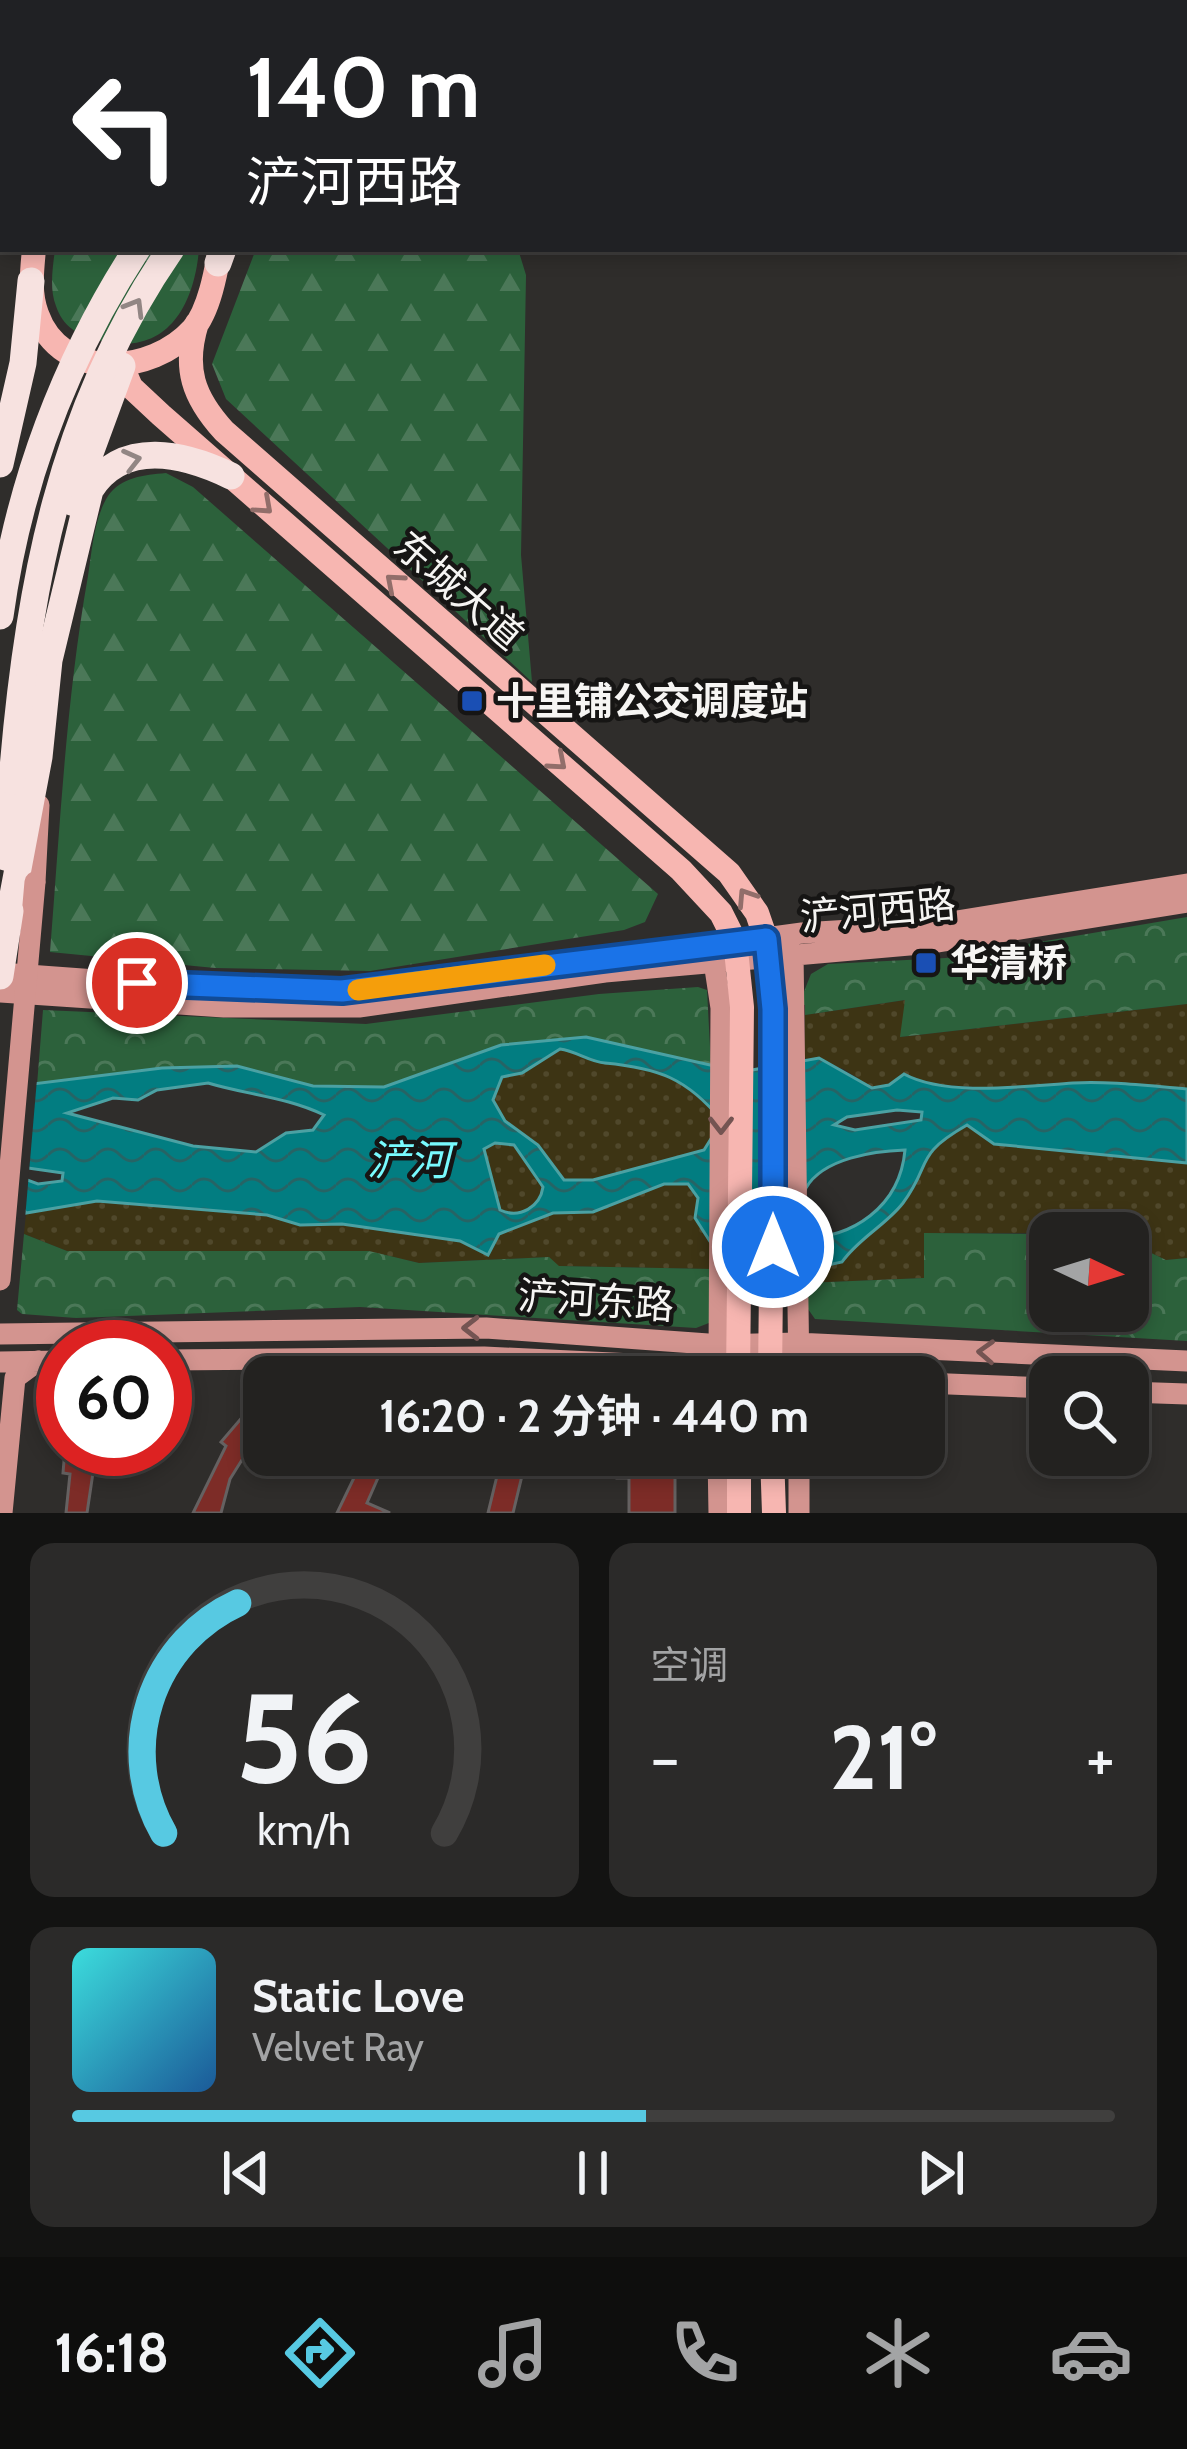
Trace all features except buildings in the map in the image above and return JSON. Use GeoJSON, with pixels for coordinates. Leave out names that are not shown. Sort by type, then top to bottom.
{"type":"FeatureCollection","features":[{"type":"Feature","properties":{"kind":"highway"},"geometry":{"type":"LineString","coordinates":[[0,616],[18,520],[43,438],[93,321],[135,252]]}},
{"type":"Feature","properties":{"kind":"highway"},"geometry":{"type":"LineString","coordinates":[[0,974],[11,781],[28,621],[52,504],[112,348],[169,252]]}},
{"type":"Feature","properties":{"kind":"highway"},"geometry":{"type":"LineString","coordinates":[[0,464],[22,363],[31,281]]}},
{"type":"Feature","properties":{"kind":"highway"},"geometry":{"type":"LineString","coordinates":[[5,910],[39,757],[55,581],[71,505],[122,366]]}},
{"type":"Feature","properties":{"kind":"highway"},"geometry":{"type":"LineString","coordinates":[[49,660],[82,510],[101,474],[124,459],[162,455],[198,460],[231,476]]}},
{"type":"Feature","properties":{"kind":"main road"},"geometry":{"type":"LineString","coordinates":[[34,252],[31,281],[36,311],[53,340],[70,354],[122,366],[152,357],[197,323]]}},
{"type":"Feature","properties":{"kind":"main road","name":"东城大道"},"geometry":{"type":"LineString","coordinates":[[220,254],[197,323],[189,374],[203,406],[224,431],[729,873],[767,948],[783,1010],[784,1294],[782,1345],[776,1356]]}},
{"type":"Feature","properties":{"kind":"main road","name":"东城大道"},"geometry":{"type":"LineString","coordinates":[[122,366],[131,387],[682,870],[721,914],[732,1007],[728,1356]]}},
{"type":"Feature","properties":{"kind":"main road"},"geometry":{"type":"LineString","coordinates":[[0,1280],[35,882],[39,757]]}},
{"type":"Feature","properties":{"kind":"main road","name":"浐河西路"},"geometry":{"type":"LineString","coordinates":[[0,992],[309,1009],[399,1004],[1187,884]]}},
{"type":"Feature","properties":{"kind":"main road","name":"浐河西路"},"geometry":{"type":"LineString","coordinates":[[767,948],[793,953],[932,944],[1187,902]]}},
{"type":"Feature","properties":{"kind":"main road"},"geometry":{"type":"LineString","coordinates":[[783,1010],[793,953]]}},
{"type":"Feature","properties":{"kind":"main road","name":"浐河西路"},"geometry":{"type":"LineString","coordinates":[[0,974],[246,991],[342,991],[728,955]]}},
{"type":"Feature","properties":{"kind":"main road","name":"浐河东路"},"geometry":{"type":"LineString","coordinates":[[0,1334],[487,1328],[669,1356]]}},
{"type":"Feature","properties":{"kind":"main road"},"geometry":{"type":"LineString","coordinates":[[782,1345],[788,1356]]}},
{"type":"Feature","properties":{"kind":"main road","name":"浐河东路"},"geometry":{"type":"LineString","coordinates":[[752,1356],[782,1345],[1187,1361]]}},
{"type":"Feature","properties":{"kind":"main road","name":"浐河东路"},"geometry":{"type":"LineString","coordinates":[[192,1360],[243,1359]]}},
{"type":"Feature","properties":{"kind":"main road"},"geometry":{"type":"LineString","coordinates":[[0,1362],[36,1361]]}},
{"type":"Feature","properties":{"kind":"main road"},"geometry":{"type":"LineString","coordinates":[[2,1513],[14,1378],[36,1362]]}},
{"type":"Feature","properties":{"kind":"main road"},"geometry":{"type":"LineString","coordinates":[[945,1384],[1029,1387]]}},
{"type":"Feature","properties":{"kind":"main road"},"geometry":{"type":"LineString","coordinates":[[1149,1393],[1187,1394]]}},
{"type":"Feature","properties":{"kind":"main road"},"geometry":{"type":"LineString","coordinates":[[718,1476],[719,1513]]}},
{"type":"Feature","properties":{"kind":"main road"},"geometry":{"type":"LineString","coordinates":[[739,1476],[740,1513]]}},
{"type":"Feature","properties":{"kind":"main road"},"geometry":{"type":"LineString","coordinates":[[773,1476],[774,1513]]}},
{"type":"Feature","properties":{"kind":"main road"},"geometry":{"type":"LineString","coordinates":[[799,1476],[800,1513]]}},
{"type":"Feature","properties":{"kind":"green space"},"geometry":{"type":"Polygon","coordinates":[[[55,252],[199,252],[183,308],[158,335],[141,342],[98,340],[72,329],[56,306],[55,252]]]}},
{"type":"Feature","properties":{"kind":"green space"},"geometry":{"type":"Polygon","coordinates":[[[255,252],[519,252],[526,275],[521,555],[532,682],[226,399],[212,364],[255,252]]]}},
{"type":"Feature","properties":{"kind":"green space"},"geometry":{"type":"Polygon","coordinates":[[[166,473],[193,487],[658,894],[645,922],[624,930],[370,971],[215,968],[50,952],[69,717],[97,524],[108,496],[119,485],[166,473]]]}},
{"type":"Feature","properties":{"kind":"green space"},"geometry":{"type":"Polygon","coordinates":[[[1187,917],[1187,1004],[900,1037],[905,1000],[805,1015],[805,1005],[799,1004],[811,974],[828,964],[946,958],[1187,917]]]}},
{"type":"Feature","properties":{"kind":"green space"},"geometry":{"type":"Polygon","coordinates":[[[707,990],[711,1066],[586,1037],[501,1045],[384,1087],[313,1086],[237,1066],[162,1068],[37,1085],[43,1010],[366,1024],[599,994],[707,990]]]}},
{"type":"Feature","properties":{"kind":"green space"},"geometry":{"type":"Polygon","coordinates":[[[924,1233],[1029,1234],[1029,1332],[815,1319],[808,1309],[805,1283],[924,1278],[924,1233]]]}},
{"type":"Feature","properties":{"kind":"green space"},"geometry":{"type":"Polygon","coordinates":[[[24,1234],[67,1251],[369,1251],[419,1263],[549,1257],[559,1266],[712,1269],[714,1321],[696,1328],[360,1307],[76,1318],[22,1314],[17,1310],[24,1234]]]}},
{"type":"Feature","properties":{"kind":"green space"},"geometry":{"type":"Polygon","coordinates":[[[1149,1252],[1166,1260],[1187,1258],[1187,1341],[1035,1332],[1149,1332],[1149,1252]]]}},
{"type":"Feature","properties":{"kind":"sand"},"geometry":{"type":"Polygon","coordinates":[[[906,1000],[901,1037],[1187,1004],[1187,1089],[872,1088],[844,1069],[805,1058],[805,1015],[906,1000]]]}},
{"type":"Feature","properties":{"kind":"sand"},"geometry":{"type":"Polygon","coordinates":[[[559,1049],[670,1078],[696,1094],[722,1121],[705,1150],[593,1180],[564,1180],[538,1145],[505,1121],[493,1100],[503,1077],[522,1073],[559,1049]]]}},
{"type":"Feature","properties":{"kind":"sand"},"geometry":{"type":"Polygon","coordinates":[[[967,1124],[994,1144],[1187,1163],[1187,1258],[1166,1260],[1149,1252],[1149,1212],[1029,1212],[1029,1233],[925,1233],[924,1278],[805,1283],[805,1271],[842,1262],[889,1218],[931,1152],[967,1124]]]}},
{"type":"Feature","properties":{"kind":"sand"},"geometry":{"type":"Polygon","coordinates":[[[495,1143],[514,1144],[543,1187],[528,1209],[500,1210],[484,1149],[495,1143]]]}},
{"type":"Feature","properties":{"kind":"sand"},"geometry":{"type":"Polygon","coordinates":[[[664,1184],[688,1184],[694,1194],[706,1225],[712,1269],[558,1266],[549,1257],[419,1263],[368,1251],[67,1251],[24,1234],[26,1213],[97,1201],[267,1215],[300,1225],[342,1224],[461,1241],[488,1254],[499,1234],[553,1213],[593,1212],[664,1184]]]}},
{"type":"Feature","properties":{"kind":"water","name":"浐河"},"geometry":{"type":"Polygon","coordinates":[[[586,1037],[741,1072],[819,1058],[872,1088],[889,1085],[904,1074],[964,1088],[1087,1083],[1187,1089],[1187,1163],[994,1144],[967,1125],[938,1144],[903,1203],[842,1262],[805,1270],[711,1243],[695,1218],[698,1198],[688,1184],[664,1184],[593,1212],[553,1213],[499,1234],[488,1255],[460,1241],[342,1224],[300,1225],[267,1215],[97,1201],[26,1213],[0,1170],[38,1184],[62,1181],[63,1173],[0,1164],[8,1087],[162,1068],[237,1066],[313,1086],[384,1087],[501,1045],[586,1037]],[[560,1049],[522,1073],[502,1077],[493,1100],[505,1121],[538,1145],[564,1180],[593,1180],[704,1150],[722,1121],[696,1094],[670,1078],[566,1050],[560,1049]],[[208,1083],[157,1090],[138,1100],[113,1098],[67,1113],[193,1146],[256,1152],[286,1133],[313,1130],[324,1115],[208,1083]],[[897,1110],[847,1117],[834,1125],[855,1130],[921,1120],[922,1112],[897,1110]],[[495,1143],[484,1149],[500,1210],[528,1209],[543,1187],[514,1145],[495,1143]],[[905,1150],[837,1163],[814,1178],[802,1199],[797,1238],[837,1233],[870,1216],[883,1203],[894,1188],[905,1150]]]}},
{"type":"Feature","properties":{"kind":"pier"},"geometry":{"type":"Polygon","coordinates":[[[0,1079],[37,1079],[25,1219],[0,1217],[0,1079]]]}},
{"type":"Feature","properties":{"kind":"slow traffic"},"geometry":{"type":"LineString","coordinates":[[358,990],[545,965]]}},
{"type":"Feature","properties":{"kind":"place","name":"十里铺公交调度站"},"geometry":{"type":"Point","coordinates":[472,701]}},
{"type":"Feature","properties":{"kind":"place","name":"华清桥"},"geometry":{"type":"Point","coordinates":[926,963]}},
{"type":"Feature","properties":{"kind":"route"},"geometry":{"type":"LineString","coordinates":[[137,983],[246,991],[342,991],[766,939],[773,1009],[773,1247]]}}]}
